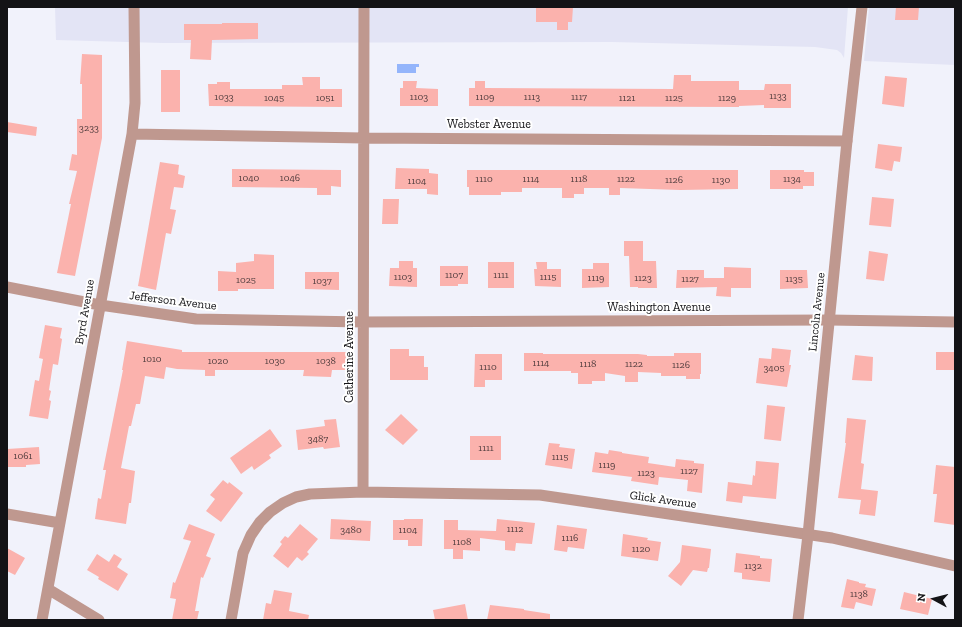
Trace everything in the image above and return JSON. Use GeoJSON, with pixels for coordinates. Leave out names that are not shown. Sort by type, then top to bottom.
{"type":"FeatureCollection","features":[{"type":"Feature","properties":{"kind":"street","name":"Byrd Avenue"},"geometry":{"type":"LineString","coordinates":[[42,620],[132,134],[135,103],[134,7]]}},
{"type":"Feature","properties":{"kind":"street","name":"Catherine Avenue"},"geometry":{"type":"LineString","coordinates":[[363,492],[364,7]]}},
{"type":"Feature","properties":{"kind":"street","name":"Lincoln Avenue"},"geometry":{"type":"LineString","coordinates":[[798,620],[862,7]]}},
{"type":"Feature","properties":{"kind":"street","name":"Webster Avenue"},"geometry":{"type":"LineString","coordinates":[[132,134],[364,138],[847,141]]}},
{"type":"Feature","properties":{"kind":"street","name":"Jefferson Avenue"},"geometry":{"type":"LineString","coordinates":[[7,286],[100,305],[196,319],[363,322]]}},
{"type":"Feature","properties":{"kind":"street","name":"Washington Avenue"},"geometry":{"type":"LineString","coordinates":[[363,322],[829,320],[955,322]]}},
{"type":"Feature","properties":{"kind":"street"},"geometry":{"type":"LineString","coordinates":[[231,620],[243,553],[251,535],[260,522],[270,512],[283,503],[296,497],[310,494],[363,492]]}},
{"type":"Feature","properties":{"kind":"street","name":"Glick Avenue"},"geometry":{"type":"LineString","coordinates":[[363,492],[540,494],[832,538],[955,566]]}},
{"type":"Feature","properties":{"kind":"street"},"geometry":{"type":"LineString","coordinates":[[7,514],[60,523]]}},
{"type":"Feature","properties":{"kind":"street"},"geometry":{"type":"LineString","coordinates":[[48,589],[99,620]]}},
{"type":"Feature","properties":{"kind":"shaded area"},"geometry":{"type":"Polygon","coordinates":[[[55,7],[848,7],[844,58],[837,50],[815,47],[612,42],[163,43],[56,40],[55,7]]]}},
{"type":"Feature","properties":{"kind":"shaded area"},"geometry":{"type":"Polygon","coordinates":[[[869,7],[955,7],[955,65],[864,61],[869,7]]]}},
{"type":"Feature","properties":{"kind":"water"},"geometry":{"type":"Polygon","coordinates":[[[397,64],[419,64],[419,67],[416,67],[416,73],[397,73],[397,64]]]}},
{"type":"Feature","properties":{"kind":"building"},"geometry":{"type":"Polygon","coordinates":[[[536,7],[573,7],[572,22],[568,22],[568,30],[557,30],[557,22],[536,22],[536,7]]]}},
{"type":"Feature","properties":{"kind":"building"},"geometry":{"type":"Polygon","coordinates":[[[896,7],[919,7],[918,20],[895,20],[896,7]]]}},
{"type":"Feature","properties":{"kind":"building"},"geometry":{"type":"Polygon","coordinates":[[[258,23],[258,39],[212,40],[211,60],[190,59],[191,40],[184,40],[184,24],[258,23]]]}},
{"type":"Feature","properties":{"kind":"building"},"geometry":{"type":"Polygon","coordinates":[[[82,54],[102,55],[102,138],[75,276],[57,273],[71,204],[69,204],[77,171],[69,170],[72,154],[77,155],[77,119],[82,119],[82,84],[80,84],[82,54]]]}},
{"type":"Feature","properties":{"kind":"building"},"geometry":{"type":"Polygon","coordinates":[[[161,70],[180,70],[180,112],[161,112],[161,70]]]}},
{"type":"Feature","properties":{"kind":"building"},"geometry":{"type":"Polygon","coordinates":[[[674,75],[691,75],[691,81],[739,81],[739,90],[764,90],[765,84],[791,84],[791,108],[764,108],[764,105],[739,107],[469,106],[469,88],[475,88],[475,81],[485,81],[485,88],[673,89],[674,75]]]}},
{"type":"Feature","properties":{"kind":"building"},"geometry":{"type":"Polygon","coordinates":[[[885,76],[907,78],[904,107],[882,104],[885,76]]]}},
{"type":"Feature","properties":{"kind":"building"},"geometry":{"type":"Polygon","coordinates":[[[302,77],[320,77],[320,89],[342,89],[342,107],[209,106],[208,84],[230,82],[230,89],[282,89],[282,85],[303,85],[302,77]]]}},
{"type":"Feature","properties":{"kind":"building"},"geometry":{"type":"Polygon","coordinates":[[[403,81],[417,81],[416,88],[438,89],[438,106],[400,106],[400,88],[403,88],[403,81]]]}},
{"type":"Feature","properties":{"kind":"building"},"geometry":{"type":"Polygon","coordinates":[[[7,122],[37,127],[36,136],[7,132],[7,122]]]}},
{"type":"Feature","properties":{"kind":"building"},"geometry":{"type":"Polygon","coordinates":[[[878,144],[902,147],[900,162],[894,161],[892,171],[875,168],[878,144]]]}},
{"type":"Feature","properties":{"kind":"building"},"geometry":{"type":"Polygon","coordinates":[[[160,162],[179,165],[178,174],[185,176],[183,188],[174,187],[170,209],[176,210],[171,234],[166,233],[156,290],[138,286],[160,162]]]}},
{"type":"Feature","properties":{"kind":"building"},"geometry":{"type":"Polygon","coordinates":[[[396,168],[429,169],[429,173],[438,174],[438,195],[427,194],[427,189],[395,189],[396,168]]]}},
{"type":"Feature","properties":{"kind":"building"},"geometry":{"type":"Polygon","coordinates":[[[232,169],[341,170],[341,187],[331,186],[331,195],[317,195],[317,188],[232,187],[232,169]]]}},
{"type":"Feature","properties":{"kind":"building"},"geometry":{"type":"Polygon","coordinates":[[[467,170],[738,170],[738,189],[680,190],[620,188],[620,195],[609,195],[609,188],[584,188],[584,194],[574,194],[574,198],[562,198],[562,188],[522,188],[522,192],[501,192],[501,195],[469,195],[469,187],[467,187],[467,170]]]}},
{"type":"Feature","properties":{"kind":"building"},"geometry":{"type":"Polygon","coordinates":[[[770,170],[804,170],[804,172],[814,172],[814,186],[803,186],[803,189],[770,189],[770,170]]]}},
{"type":"Feature","properties":{"kind":"building"},"geometry":{"type":"Polygon","coordinates":[[[872,197],[894,199],[891,227],[869,225],[872,197]]]}},
{"type":"Feature","properties":{"kind":"building"},"geometry":{"type":"Polygon","coordinates":[[[383,199],[399,199],[398,224],[382,224],[383,199]]]}},
{"type":"Feature","properties":{"kind":"building"},"geometry":{"type":"Polygon","coordinates":[[[624,241],[643,241],[643,261],[656,261],[657,288],[630,287],[629,256],[624,256],[624,241]]]}},
{"type":"Feature","properties":{"kind":"building"},"geometry":{"type":"Polygon","coordinates":[[[869,251],[888,254],[884,281],[866,279],[869,251]]]}},
{"type":"Feature","properties":{"kind":"building"},"geometry":{"type":"Polygon","coordinates":[[[254,254],[274,255],[274,289],[238,289],[238,291],[218,291],[218,271],[236,272],[236,263],[254,261],[254,254]]]}},
{"type":"Feature","properties":{"kind":"building"},"geometry":{"type":"Polygon","coordinates":[[[399,261],[413,261],[413,268],[417,268],[417,287],[389,286],[390,268],[399,268],[399,261]]]}},
{"type":"Feature","properties":{"kind":"building"},"geometry":{"type":"Polygon","coordinates":[[[488,262],[514,262],[514,288],[488,288],[488,262]]]}},
{"type":"Feature","properties":{"kind":"building"},"geometry":{"type":"Polygon","coordinates":[[[536,262],[547,262],[547,269],[561,269],[561,287],[535,286],[534,269],[537,269],[536,262]]]}},
{"type":"Feature","properties":{"kind":"building"},"geometry":{"type":"Polygon","coordinates":[[[593,263],[609,263],[609,287],[582,288],[582,269],[593,269],[593,263]]]}},
{"type":"Feature","properties":{"kind":"building"},"geometry":{"type":"Polygon","coordinates":[[[440,266],[468,266],[468,284],[458,284],[458,286],[440,286],[440,266]]]}},
{"type":"Feature","properties":{"kind":"building"},"geometry":{"type":"Polygon","coordinates":[[[724,267],[751,268],[751,288],[731,288],[731,297],[716,296],[717,287],[676,288],[677,270],[704,270],[704,278],[724,278],[724,267]]]}},
{"type":"Feature","properties":{"kind":"building"},"geometry":{"type":"Polygon","coordinates":[[[780,270],[807,270],[808,288],[780,289],[780,270]]]}},
{"type":"Feature","properties":{"kind":"building"},"geometry":{"type":"Polygon","coordinates":[[[305,272],[339,272],[339,290],[305,289],[305,272]]]}},
{"type":"Feature","properties":{"kind":"building"},"geometry":{"type":"Polygon","coordinates":[[[45,325],[62,328],[58,365],[53,364],[49,390],[51,391],[49,400],[51,401],[48,419],[29,416],[35,380],[39,381],[43,359],[39,358],[45,325]]]}},
{"type":"Feature","properties":{"kind":"building"},"geometry":{"type":"Polygon","coordinates":[[[127,341],[182,350],[182,352],[346,352],[346,370],[332,370],[331,377],[303,376],[304,370],[215,370],[215,376],[205,376],[205,370],[166,367],[164,379],[145,376],[140,404],[136,404],[131,426],[129,426],[121,468],[135,471],[131,503],[129,503],[126,524],[95,519],[98,498],[101,499],[106,470],[103,470],[123,370],[127,341]]]}},
{"type":"Feature","properties":{"kind":"building"},"geometry":{"type":"Polygon","coordinates":[[[772,348],[791,350],[789,365],[791,365],[787,387],[756,383],[759,358],[771,359],[772,348]]]}},
{"type":"Feature","properties":{"kind":"building"},"geometry":{"type":"Polygon","coordinates":[[[390,349],[409,349],[409,356],[424,356],[424,367],[428,367],[428,380],[390,380],[390,349]]]}},
{"type":"Feature","properties":{"kind":"building"},"geometry":{"type":"Polygon","coordinates":[[[936,352],[955,352],[955,370],[936,370],[936,352]]]}},
{"type":"Feature","properties":{"kind":"building"},"geometry":{"type":"Polygon","coordinates":[[[524,353],[638,354],[647,356],[674,356],[674,353],[701,353],[701,374],[700,379],[686,379],[686,376],[661,376],[661,373],[638,372],[638,382],[625,382],[625,376],[605,373],[605,381],[592,381],[592,384],[578,384],[578,373],[571,373],[571,371],[524,371],[524,353]]]}},
{"type":"Feature","properties":{"kind":"building"},"geometry":{"type":"Polygon","coordinates":[[[475,354],[502,354],[502,380],[485,380],[485,387],[474,387],[475,354]]]}},
{"type":"Feature","properties":{"kind":"building"},"geometry":{"type":"Polygon","coordinates":[[[855,355],[873,357],[872,381],[852,380],[855,355]]]}},
{"type":"Feature","properties":{"kind":"building"},"geometry":{"type":"Polygon","coordinates":[[[767,405],[785,407],[781,441],[764,439],[767,405]]]}},
{"type":"Feature","properties":{"kind":"building"},"geometry":{"type":"Polygon","coordinates":[[[401,414],[418,430],[403,445],[385,430],[401,414]]]}},
{"type":"Feature","properties":{"kind":"building"},"geometry":{"type":"Polygon","coordinates":[[[847,418],[866,420],[861,463],[864,464],[861,489],[878,491],[875,516],[859,514],[861,500],[838,498],[846,443],[847,418]]]}},
{"type":"Feature","properties":{"kind":"building"},"geometry":{"type":"Polygon","coordinates":[[[336,419],[340,447],[324,449],[323,447],[298,450],[296,430],[325,426],[324,420],[336,419]]]}},
{"type":"Feature","properties":{"kind":"building"},"geometry":{"type":"Polygon","coordinates":[[[270,429],[282,446],[269,455],[271,458],[254,470],[252,466],[241,474],[230,458],[270,429]]]}},
{"type":"Feature","properties":{"kind":"building"},"geometry":{"type":"Polygon","coordinates":[[[470,436],[501,436],[501,460],[470,460],[470,436]]]}},
{"type":"Feature","properties":{"kind":"building"},"geometry":{"type":"Polygon","coordinates":[[[549,443],[560,444],[559,447],[575,449],[572,469],[545,465],[549,443]]]}},
{"type":"Feature","properties":{"kind":"building"},"geometry":{"type":"Polygon","coordinates":[[[39,447],[40,464],[26,465],[26,467],[7,467],[7,449],[39,447]]]}},
{"type":"Feature","properties":{"kind":"building"},"geometry":{"type":"Polygon","coordinates":[[[609,450],[649,457],[648,463],[675,467],[676,459],[704,464],[702,493],[687,491],[688,480],[659,477],[658,485],[631,481],[632,477],[592,472],[595,452],[608,454],[609,450]]]}},
{"type":"Feature","properties":{"kind":"building"},"geometry":{"type":"Polygon","coordinates":[[[756,461],[779,463],[776,499],[743,496],[742,503],[726,501],[728,482],[752,485],[753,475],[755,476],[756,461]]]}},
{"type":"Feature","properties":{"kind":"building"},"geometry":{"type":"Polygon","coordinates":[[[936,465],[955,467],[955,525],[934,522],[937,494],[933,494],[936,465]]]}},
{"type":"Feature","properties":{"kind":"building"},"geometry":{"type":"Polygon","coordinates":[[[223,480],[228,484],[229,482],[243,493],[221,522],[206,511],[215,499],[210,495],[223,480]]]}},
{"type":"Feature","properties":{"kind":"building"},"geometry":{"type":"Polygon","coordinates":[[[331,519],[371,521],[370,541],[330,539],[331,519]]]}},
{"type":"Feature","properties":{"kind":"building"},"geometry":{"type":"Polygon","coordinates":[[[423,519],[422,546],[408,546],[408,540],[393,540],[393,520],[423,519]]]}},
{"type":"Feature","properties":{"kind":"building"},"geometry":{"type":"Polygon","coordinates":[[[497,519],[535,523],[532,544],[516,543],[515,551],[505,550],[505,541],[480,538],[480,551],[463,550],[463,559],[453,559],[453,549],[444,549],[444,520],[458,520],[458,530],[496,531],[497,519]]]}},
{"type":"Feature","properties":{"kind":"building"},"geometry":{"type":"Polygon","coordinates":[[[189,524],[215,534],[206,556],[211,558],[203,578],[201,577],[195,611],[199,611],[197,620],[172,620],[176,599],[170,598],[173,582],[175,583],[191,541],[183,539],[189,524]]]}},
{"type":"Feature","properties":{"kind":"building"},"geometry":{"type":"Polygon","coordinates":[[[300,524],[318,539],[307,552],[309,554],[302,561],[297,557],[288,568],[273,556],[282,544],[280,542],[285,536],[288,538],[300,524]]]}},
{"type":"Feature","properties":{"kind":"building"},"geometry":{"type":"Polygon","coordinates":[[[557,525],[587,529],[584,549],[568,547],[567,552],[554,550],[557,525]]]}},
{"type":"Feature","properties":{"kind":"building"},"geometry":{"type":"Polygon","coordinates":[[[623,534],[648,538],[647,540],[661,542],[658,561],[621,556],[623,534]]]}},
{"type":"Feature","properties":{"kind":"building"},"geometry":{"type":"Polygon","coordinates":[[[682,545],[711,549],[709,568],[707,572],[693,570],[681,586],[668,576],[680,562],[682,545]]]}},
{"type":"Feature","properties":{"kind":"building"},"geometry":{"type":"Polygon","coordinates":[[[7,548],[25,558],[15,575],[7,571],[7,548]]]}},
{"type":"Feature","properties":{"kind":"building"},"geometry":{"type":"Polygon","coordinates":[[[736,553],[772,559],[770,582],[742,579],[742,573],[734,572],[736,553]]]}},
{"type":"Feature","properties":{"kind":"building"},"geometry":{"type":"Polygon","coordinates":[[[97,554],[109,562],[114,554],[122,559],[117,567],[128,574],[118,591],[98,579],[99,577],[87,570],[97,554]]]}},
{"type":"Feature","properties":{"kind":"building"},"geometry":{"type":"Polygon","coordinates":[[[847,579],[866,584],[865,587],[876,589],[872,606],[856,602],[854,609],[841,607],[847,579]]]}},
{"type":"Feature","properties":{"kind":"building"},"geometry":{"type":"Polygon","coordinates":[[[274,590],[292,593],[289,611],[309,615],[308,620],[263,620],[266,603],[271,604],[274,590]]]}},
{"type":"Feature","properties":{"kind":"building"},"geometry":{"type":"Polygon","coordinates":[[[904,592],[932,599],[928,615],[900,609],[904,592]]]}},
{"type":"Feature","properties":{"kind":"building"},"geometry":{"type":"Polygon","coordinates":[[[465,604],[468,620],[435,620],[433,610],[465,604]]]}},
{"type":"Feature","properties":{"kind":"building"},"geometry":{"type":"Polygon","coordinates":[[[490,605],[550,614],[550,620],[487,620],[490,605]]]}}]}
